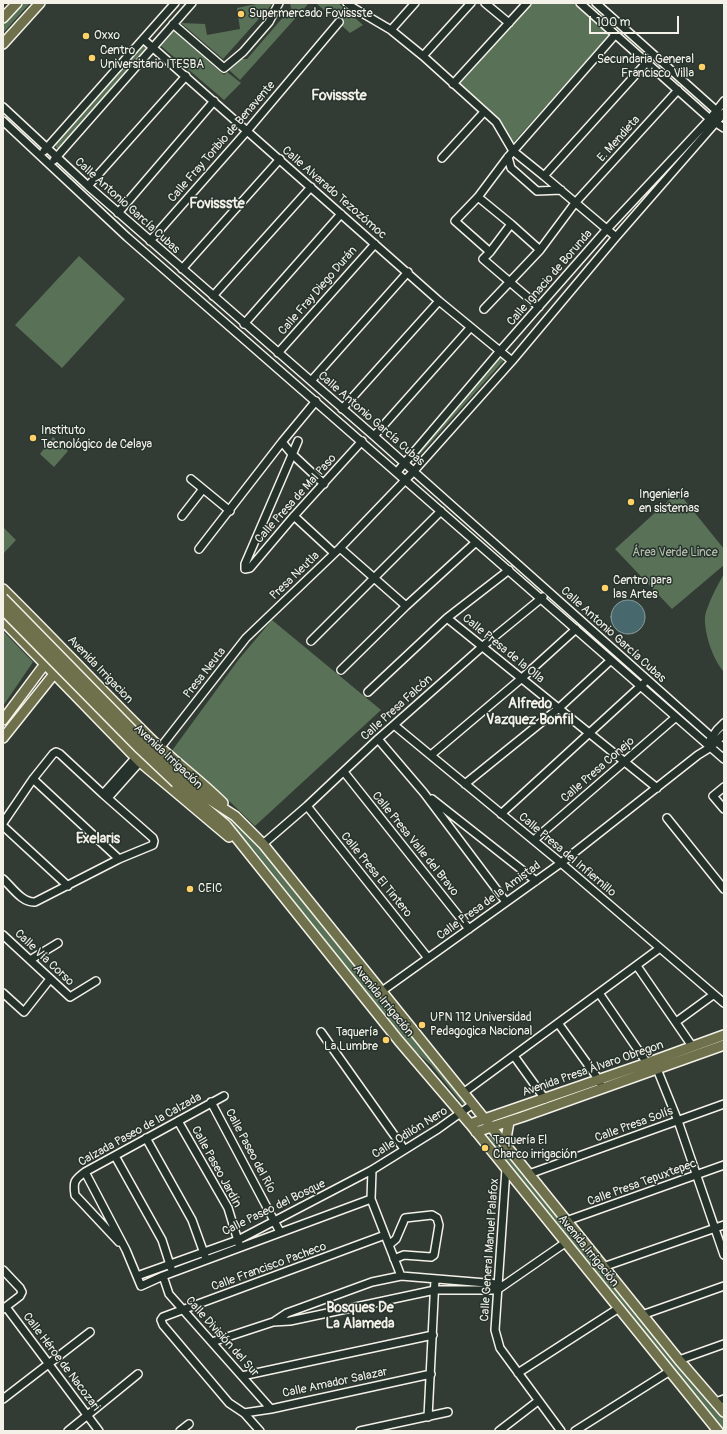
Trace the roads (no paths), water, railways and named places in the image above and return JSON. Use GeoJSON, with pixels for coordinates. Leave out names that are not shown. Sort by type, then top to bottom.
{"type":"FeatureCollection","features":[{"type":"Feature","properties":{"kind":"main road"},"geometry":{"type":"LineString","coordinates":[[3,44],[40,3]]}},
{"type":"Feature","properties":{"kind":"main road"},"geometry":{"type":"LineString","coordinates":[[3,18],[15,4]]}},
{"type":"Feature","properties":{"kind":"main road","name":"Avenida Irrigacion"},"geometry":{"type":"LineString","coordinates":[[4,592],[69,655],[160,748],[209,790],[235,816]]}},
{"type":"Feature","properties":{"kind":"main road","name":"Avenida Irrigación"},"geometry":{"type":"LineString","coordinates":[[4,592],[178,780],[235,816],[263,844],[678,1360],[720,1400],[724,1412]]}},
{"type":"Feature","properties":{"kind":"main road","name":"Avenida Irrigación"},"geometry":{"type":"LineString","coordinates":[[3,610],[140,749],[178,780],[226,825],[399,1041],[470,1124],[718,1431]]}},
{"type":"Feature","properties":{"kind":"main road"},"geometry":{"type":"LineString","coordinates":[[3,621],[138,759],[222,830],[253,859]]}},
{"type":"Feature","properties":{"kind":"main road"},"geometry":{"type":"LineString","coordinates":[[3,738],[69,655]]}},
{"type":"Feature","properties":{"kind":"main road"},"geometry":{"type":"LineString","coordinates":[[3,720],[45,664]]}},
{"type":"Feature","properties":{"kind":"main road","name":"Avenida Presa Álvaro Obregon"},"geometry":{"type":"LineString","coordinates":[[470,1124],[545,1099],[600,1084],[647,1063],[724,1035]]}},
{"type":"Feature","properties":{"kind":"main road"},"geometry":{"type":"LineString","coordinates":[[476,1132],[508,1122],[600,1084],[657,1069],[724,1045]]}},
{"type":"Feature","properties":{"kind":"main road"},"geometry":{"type":"LineString","coordinates":[[505,1144],[508,1122]]}},
{"type":"Feature","properties":{"kind":"street"},"geometry":{"type":"LineString","coordinates":[[40,156],[175,3]]}},
{"type":"Feature","properties":{"kind":"street"},"geometry":{"type":"LineString","coordinates":[[50,164],[192,3]]}},
{"type":"Feature","properties":{"kind":"street"},"geometry":{"type":"LineString","coordinates":[[173,24],[224,68],[243,52],[269,22],[279,3]]}},
{"type":"Feature","properties":{"kind":"street"},"geometry":{"type":"LineString","coordinates":[[391,30],[415,3]]}},
{"type":"Feature","properties":{"kind":"street"},"geometry":{"type":"LineString","coordinates":[[423,56],[471,3]]}},
{"type":"Feature","properties":{"kind":"street"},"geometry":{"type":"LineString","coordinates":[[485,3],[509,23]]}},
{"type":"Feature","properties":{"kind":"street"},"geometry":{"type":"LineString","coordinates":[[453,84],[527,3]]}},
{"type":"Feature","properties":{"kind":"street"},"geometry":{"type":"LineString","coordinates":[[580,3],[713,121],[724,128]]}},
{"type":"Feature","properties":{"kind":"street"},"geometry":{"type":"LineString","coordinates":[[596,3],[716,111],[723,115]]}},
{"type":"Feature","properties":{"kind":"street"},"geometry":{"type":"LineString","coordinates":[[352,4],[391,30],[423,56],[496,122],[513,151],[616,237]]}},
{"type":"Feature","properties":{"kind":"street","name":"Calle Fray Toribio de Benavente"},"geometry":{"type":"LineString","coordinates":[[150,241],[247,131],[339,22]]}},
{"type":"Feature","properties":{"kind":"street"},"geometry":{"type":"LineString","coordinates":[[490,252],[455,221],[478,197],[513,151],[615,34]]}},
{"type":"Feature","properties":{"kind":"street","name":"Calle Alvarado Tezozómoc"},"geometry":{"type":"LineString","coordinates":[[143,39],[439,301],[499,352],[512,361]]}},
{"type":"Feature","properties":{"kind":"street"},"geometry":{"type":"LineString","coordinates":[[544,176],[647,62]]}},
{"type":"Feature","properties":{"kind":"street"},"geometry":{"type":"LineString","coordinates":[[88,186],[186,76]]}},
{"type":"Feature","properties":{"kind":"street","name":"E. Mendieta"},"geometry":{"type":"LineString","coordinates":[[484,309],[540,250],[575,203],[678,90]]}},
{"type":"Feature","properties":{"kind":"street"},"geometry":{"type":"LineString","coordinates":[[118,213],[214,101]]}},
{"type":"Feature","properties":{"kind":"street","name":"Calle Ignacio de Borunda"},"geometry":{"type":"LineString","coordinates":[[406,480],[512,361],[713,121],[716,111],[724,101]]}},
{"type":"Feature","properties":{"kind":"street","name":"Calle Antonio García Cubas"},"geometry":{"type":"LineString","coordinates":[[3,107],[118,213],[374,436],[724,748]]}},
{"type":"Feature","properties":{"kind":"street"},"geometry":{"type":"LineString","coordinates":[[442,158],[484,112]]}},
{"type":"Feature","properties":{"kind":"street","name":"Calle Ignacio de Borunda"},"geometry":{"type":"LineString","coordinates":[[397,472],[499,352],[607,229],[713,121],[723,115]]}},
{"type":"Feature","properties":{"kind":"street","name":"Calle Antonio García Cubas"},"geometry":{"type":"LineString","coordinates":[[3,122],[127,237],[724,759]]}},
{"type":"Feature","properties":{"kind":"street"},"geometry":{"type":"LineString","coordinates":[[14,131],[21,124]]}},
{"type":"Feature","properties":{"kind":"street"},"geometry":{"type":"LineString","coordinates":[[508,157],[511,168],[537,191],[561,190]]}},
{"type":"Feature","properties":{"kind":"street"},"geometry":{"type":"LineString","coordinates":[[182,269],[280,159]]}},
{"type":"Feature","properties":{"kind":"street"},"geometry":{"type":"LineString","coordinates":[[213,296],[310,187]]}},
{"type":"Feature","properties":{"kind":"street"},"geometry":{"type":"LineString","coordinates":[[478,197],[540,250]]}},
{"type":"Feature","properties":{"kind":"street"},"geometry":{"type":"LineString","coordinates":[[244,324],[341,214]]}},
{"type":"Feature","properties":{"kind":"street"},"geometry":{"type":"LineString","coordinates":[[511,224],[483,259],[539,307]]}},
{"type":"Feature","properties":{"kind":"street"},"geometry":{"type":"LineString","coordinates":[[127,237],[135,228]]}},
{"type":"Feature","properties":{"kind":"street","name":"Calle Fray Diego Durán"},"geometry":{"type":"LineString","coordinates":[[278,353],[375,244]]}},
{"type":"Feature","properties":{"kind":"street"},"geometry":{"type":"LineString","coordinates":[[311,381],[408,272]]}},
{"type":"Feature","properties":{"kind":"street"},"geometry":{"type":"LineString","coordinates":[[342,409],[439,301]]}},
{"type":"Feature","properties":{"kind":"street"},"geometry":{"type":"LineString","coordinates":[[374,436],[470,328]]}},
{"type":"Feature","properties":{"kind":"street","name":"Calle Antonio García Cubas"},"geometry":{"type":"LineString","coordinates":[[199,550],[282,442],[316,401]]}},
{"type":"Feature","properties":{"kind":"street"},"geometry":{"type":"LineString","coordinates":[[292,454],[298,441]]}},
{"type":"Feature","properties":{"kind":"street","name":"Calle Presa de Mal Paso"},"geometry":{"type":"LineString","coordinates":[[292,454],[245,564],[245,569],[250,568],[294,516],[362,441]]}},
{"type":"Feature","properties":{"kind":"street"},"geometry":{"type":"LineString","coordinates":[[282,442],[292,454],[324,484]]}},
{"type":"Feature","properties":{"kind":"street"},"geometry":{"type":"LineString","coordinates":[[191,479],[230,511]]}},
{"type":"Feature","properties":{"kind":"street","name":"Presa Neutla"},"geometry":{"type":"LineString","coordinates":[[272,614],[406,480]]}},
{"type":"Feature","properties":{"kind":"street"},"geometry":{"type":"LineString","coordinates":[[182,516],[203,489]]}},
{"type":"Feature","properties":{"kind":"street"},"geometry":{"type":"LineString","coordinates":[[311,641],[441,512]]}},
{"type":"Feature","properties":{"kind":"street"},"geometry":{"type":"LineString","coordinates":[[294,516],[374,578],[406,606]]}},
{"type":"Feature","properties":{"kind":"street"},"geometry":{"type":"LineString","coordinates":[[341,670],[406,606],[476,542]]}},
{"type":"Feature","properties":{"kind":"street"},"geometry":{"type":"LineString","coordinates":[[368,692],[447,618],[509,570]]}},
{"type":"Feature","properties":{"kind":"street","name":"Calle Presa Falcón"},"geometry":{"type":"LineString","coordinates":[[263,844],[483,646],[548,592]]}},
{"type":"Feature","properties":{"kind":"street","name":"Presa Neuta"},"geometry":{"type":"LineString","coordinates":[[160,748],[246,638],[272,614]]}},
{"type":"Feature","properties":{"kind":"street","name":"Calle Presa de la Olla"},"geometry":{"type":"LineString","coordinates":[[447,618],[657,788]]}},
{"type":"Feature","properties":{"kind":"street"},"geometry":{"type":"LineString","coordinates":[[431,755],[522,678],[576,629]]}},
{"type":"Feature","properties":{"kind":"street"},"geometry":{"type":"LineString","coordinates":[[465,784],[559,708],[611,660]]}},
{"type":"Feature","properties":{"kind":"street"},"geometry":{"type":"LineString","coordinates":[[72,691],[72,685],[78,679],[85,678],[93,680]]}},
{"type":"Feature","properties":{"kind":"street"},"geometry":{"type":"LineString","coordinates":[[501,814],[648,680]]}},
{"type":"Feature","properties":{"kind":"street","name":"Calle Presa Conejo"},"geometry":{"type":"LineString","coordinates":[[534,840],[676,717]]}},
{"type":"Feature","properties":{"kind":"street"},"geometry":{"type":"LineString","coordinates":[[714,739],[717,730],[724,723]]}},
{"type":"Feature","properties":{"kind":"street","name":"Calle Presa del Infiernillo"},"geometry":{"type":"LineString","coordinates":[[394,725],[534,840],[724,1003]]}},
{"type":"Feature","properties":{"kind":"street"},"geometry":{"type":"LineString","coordinates":[[714,739],[724,734]]}},
{"type":"Feature","properties":{"kind":"street"},"geometry":{"type":"LineString","coordinates":[[378,739],[424,793],[506,902]]}},
{"type":"Feature","properties":{"kind":"street","name":"Calle Presa de la Amistad"},"geometry":{"type":"LineString","coordinates":[[382,991],[561,863],[702,752],[714,739]]}},
{"type":"Feature","properties":{"kind":"street"},"geometry":{"type":"LineString","coordinates":[[3,879],[25,900],[35,902],[68,886],[119,859],[153,844],[153,838],[56,752],[33,779],[3,825],[68,886]]}},
{"type":"Feature","properties":{"kind":"street"},"geometry":{"type":"LineString","coordinates":[[105,796],[138,759]]}},
{"type":"Feature","properties":{"kind":"street","name":"Calle Presa Valle del Bravo"},"geometry":{"type":"LineString","coordinates":[[344,772],[469,929]]}},
{"type":"Feature","properties":{"kind":"street"},"geometry":{"type":"LineString","coordinates":[[33,779],[119,859]]}},
{"type":"Feature","properties":{"kind":"street"},"geometry":{"type":"LineString","coordinates":[[724,787],[713,796],[724,809]]}},
{"type":"Feature","properties":{"kind":"street"},"geometry":{"type":"LineString","coordinates":[[424,793],[536,881]]}},
{"type":"Feature","properties":{"kind":"street","name":"Calle Presa El Tintero"},"geometry":{"type":"LineString","coordinates":[[307,806],[428,958]]}},
{"type":"Feature","properties":{"kind":"street"},"geometry":{"type":"LineString","coordinates":[[667,818],[724,889]]}},
{"type":"Feature","properties":{"kind":"street","name":"Calle Vía Corso"},"geometry":{"type":"LineString","coordinates":[[3,935],[70,997],[96,981]]}},
{"type":"Feature","properties":{"kind":"street"},"geometry":{"type":"LineString","coordinates":[[30,960],[58,943]]}},
{"type":"Feature","properties":{"kind":"street"},"geometry":{"type":"LineString","coordinates":[[463,1092],[660,948]]}},
{"type":"Feature","properties":{"kind":"street"},"geometry":{"type":"LineString","coordinates":[[637,966],[692,1046]]}},
{"type":"Feature","properties":{"kind":"street"},"geometry":{"type":"LineString","coordinates":[[3,992],[24,1012],[50,979]]}},
{"type":"Feature","properties":{"kind":"street"},"geometry":{"type":"LineString","coordinates":[[599,993],[647,1063]]}},
{"type":"Feature","properties":{"kind":"street"},"geometry":{"type":"LineString","coordinates":[[676,1022],[713,994]]}},
{"type":"Feature","properties":{"kind":"street"},"geometry":{"type":"LineString","coordinates":[[558,1023],[600,1084]]}},
{"type":"Feature","properties":{"kind":"street"},"geometry":{"type":"LineString","coordinates":[[320,1032],[404,1149]]}},
{"type":"Feature","properties":{"kind":"street"},"geometry":{"type":"LineString","coordinates":[[514,1056],[545,1099]]}},
{"type":"Feature","properties":{"kind":"street"},"geometry":{"type":"LineString","coordinates":[[657,1069],[678,1121],[724,1255]]}},
{"type":"Feature","properties":{"kind":"street","name":"Calzada Paseo de la Calzada"},"geometry":{"type":"LineString","coordinates":[[126,1250],[75,1195],[74,1186],[76,1179],[85,1172],[224,1096]]}},
{"type":"Feature","properties":{"kind":"street","name":"Calle Paseo del Río"},"geometry":{"type":"LineString","coordinates":[[211,1102],[280,1232]]}},
{"type":"Feature","properties":{"kind":"street","name":"Calle Odilón Nero"},"geometry":{"type":"LineString","coordinates":[[401,1276],[371,1199],[372,1170],[461,1114],[473,1104]]}},
{"type":"Feature","properties":{"kind":"street","name":"Calle Presa Solís"},"geometry":{"type":"LineString","coordinates":[[529,1174],[724,1104]]}},
{"type":"Feature","properties":{"kind":"street","name":"Calle Paseo Jardín"},"geometry":{"type":"LineString","coordinates":[[178,1121],[228,1208],[239,1244]]}},
{"type":"Feature","properties":{"kind":"street"},"geometry":{"type":"LineString","coordinates":[[146,1138],[192,1220],[207,1260]]}},
{"type":"Feature","properties":{"kind":"street"},"geometry":{"type":"LineString","coordinates":[[115,1156],[162,1240],[171,1264],[172,1273]]}},
{"type":"Feature","properties":{"kind":"street","name":"Calle Presa Tepuxtepec"},"geometry":{"type":"LineString","coordinates":[[566,1221],[724,1165]]}},
{"type":"Feature","properties":{"kind":"street","name":"Calle General Manuel Palafox"},"geometry":{"type":"LineString","coordinates":[[506,1169],[495,1330],[500,1348],[561,1431]]}},
{"type":"Feature","properties":{"kind":"street","name":"Calle Paseo del Bosque"},"geometry":{"type":"LineString","coordinates":[[371,1199],[280,1232],[239,1244],[204,1252],[137,1276],[141,1286],[163,1276],[207,1260],[239,1244],[275,1221],[372,1170]]}},
{"type":"Feature","properties":{"kind":"street"},"geometry":{"type":"LineString","coordinates":[[85,1172],[126,1250],[137,1276]]}},
{"type":"Feature","properties":{"kind":"street"},"geometry":{"type":"LineString","coordinates":[[389,1245],[396,1239],[405,1218],[432,1215],[437,1218],[440,1225],[434,1255],[431,1257],[404,1255],[394,1259]]}},
{"type":"Feature","properties":{"kind":"street"},"geometry":{"type":"LineString","coordinates":[[603,1266],[724,1225]]}},
{"type":"Feature","properties":{"kind":"street","name":"Calle Francisco Pacheco"},"geometry":{"type":"LineString","coordinates":[[244,1413],[229,1403],[163,1325],[161,1320],[385,1235]]}},
{"type":"Feature","properties":{"kind":"street"},"geometry":{"type":"LineString","coordinates":[[273,1322],[290,1321],[435,1290],[499,1287],[566,1243]]}},
{"type":"Feature","properties":{"kind":"street"},"geometry":{"type":"LineString","coordinates":[[3,1270],[22,1292],[20,1296],[4,1308]]}},
{"type":"Feature","properties":{"kind":"street","name":"Calle División del Sur"},"geometry":{"type":"LineString","coordinates":[[163,1276],[169,1294],[271,1409]]}},
{"type":"Feature","properties":{"kind":"street"},"geometry":{"type":"LineString","coordinates":[[212,1342],[273,1322],[287,1313],[372,1282],[401,1276],[499,1287]]}},
{"type":"Feature","properties":{"kind":"street"},"geometry":{"type":"LineString","coordinates":[[428,1417],[435,1279]]}},
{"type":"Feature","properties":{"kind":"street"},"geometry":{"type":"LineString","coordinates":[[642,1315],[724,1286]]}},
{"type":"Feature","properties":{"kind":"street","name":"Calle Héroe de Nacozari"},"geometry":{"type":"LineString","coordinates":[[4,1308],[99,1431]]}},
{"type":"Feature","properties":{"kind":"street"},"geometry":{"type":"LineString","coordinates":[[518,1373],[619,1308]]}},
{"type":"Feature","properties":{"kind":"street"},"geometry":{"type":"LineString","coordinates":[[3,1399],[90,1332]]}},
{"type":"Feature","properties":{"kind":"street"},"geometry":{"type":"LineString","coordinates":[[242,1376],[432,1335]]}},
{"type":"Feature","properties":{"kind":"street"},"geometry":{"type":"LineString","coordinates":[[678,1360],[724,1344]]}},
{"type":"Feature","properties":{"kind":"street"},"geometry":{"type":"LineString","coordinates":[[575,1431],[670,1371]]}},
{"type":"Feature","properties":{"kind":"street"},"geometry":{"type":"LineString","coordinates":[[68,1431],[138,1374]]}},
{"type":"Feature","properties":{"kind":"street","name":"Calle Amador Salazar"},"geometry":{"type":"LineString","coordinates":[[244,1413],[271,1409],[431,1374]]}},
{"type":"Feature","properties":{"kind":"street"},"geometry":{"type":"LineString","coordinates":[[499,1431],[538,1401]]}},
{"type":"Feature","properties":{"kind":"street"},"geometry":{"type":"LineString","coordinates":[[360,1431],[448,1412]]}},
{"type":"Feature","properties":{"kind":"street"},"geometry":{"type":"LineString","coordinates":[[244,1413],[260,1431]]}},
{"type":"Feature","properties":{"kind":"street"},"geometry":{"type":"LineString","coordinates":[[180,1431],[189,1424]]}},
{"type":"Feature","properties":{"kind":"water"},"geometry":{"type":"Polygon","coordinates":[[[625,600],[631,600],[640,605],[644,611],[644,623],[640,629],[631,634],[625,634],[616,629],[611,620],[611,614],[616,605],[625,600]]]}},
{"type":"Feature","properties":{"kind":"place","name":"Supermercado Fovissste"},"geometry":{"type":"Point","coordinates":[241,14]}},
{"type":"Feature","properties":{"kind":"place","name":"Oxxo"},"geometry":{"type":"Point","coordinates":[86,36]}},
{"type":"Feature","properties":{"kind":"place","name":"Centro Universitario ITESBA"},"geometry":{"type":"Point","coordinates":[92,58]}},
{"type":"Feature","properties":{"kind":"place","name":"Secundaria General Francisco Villa"},"geometry":{"type":"Point","coordinates":[702,67]}},
{"type":"Feature","properties":{"kind":"place","name":"Instituto Tecnológico de Celaya"},"geometry":{"type":"Point","coordinates":[33,438]}},
{"type":"Feature","properties":{"kind":"place","name":"Ingeniería en sistemas"},"geometry":{"type":"Point","coordinates":[631,502]}},
{"type":"Feature","properties":{"kind":"place","name":"Centro para las Artes"},"geometry":{"type":"Point","coordinates":[605,588]}},
{"type":"Feature","properties":{"kind":"place","name":"CEIC"},"geometry":{"type":"Point","coordinates":[190,889]}},
{"type":"Feature","properties":{"kind":"place","name":"UPN 112 Universidad Pedagogica Nacional"},"geometry":{"type":"Point","coordinates":[422,1025]}},
{"type":"Feature","properties":{"kind":"place","name":"Taquería La Lumbre"},"geometry":{"type":"Point","coordinates":[386,1040]}},
{"type":"Feature","properties":{"kind":"place","name":"Taquería El Charco irrigación"},"geometry":{"type":"Point","coordinates":[485,1148]}},
{"type":"Feature","properties":{"kind":"district","name":"Fovissste"},"geometry":{"type":"Point","coordinates":[339,96]}},
{"type":"Feature","properties":{"kind":"district","name":"Fovissste"},"geometry":{"type":"Point","coordinates":[217,204]}},
{"type":"Feature","properties":{"kind":"district","name":"Alfredo Vazquez Bonfil"},"geometry":{"type":"Point","coordinates":[530,712]}},
{"type":"Feature","properties":{"kind":"district","name":"Exelaris"},"geometry":{"type":"Point","coordinates":[98,839]}},
{"type":"Feature","properties":{"kind":"district","name":"Bosques De La Alameda"},"geometry":{"type":"Point","coordinates":[360,1316]}},
{"type":"Feature","properties":{"kind":"park label","name":"Área Verde Lince"},"geometry":{"type":"Point","coordinates":[675,553]}}]}
